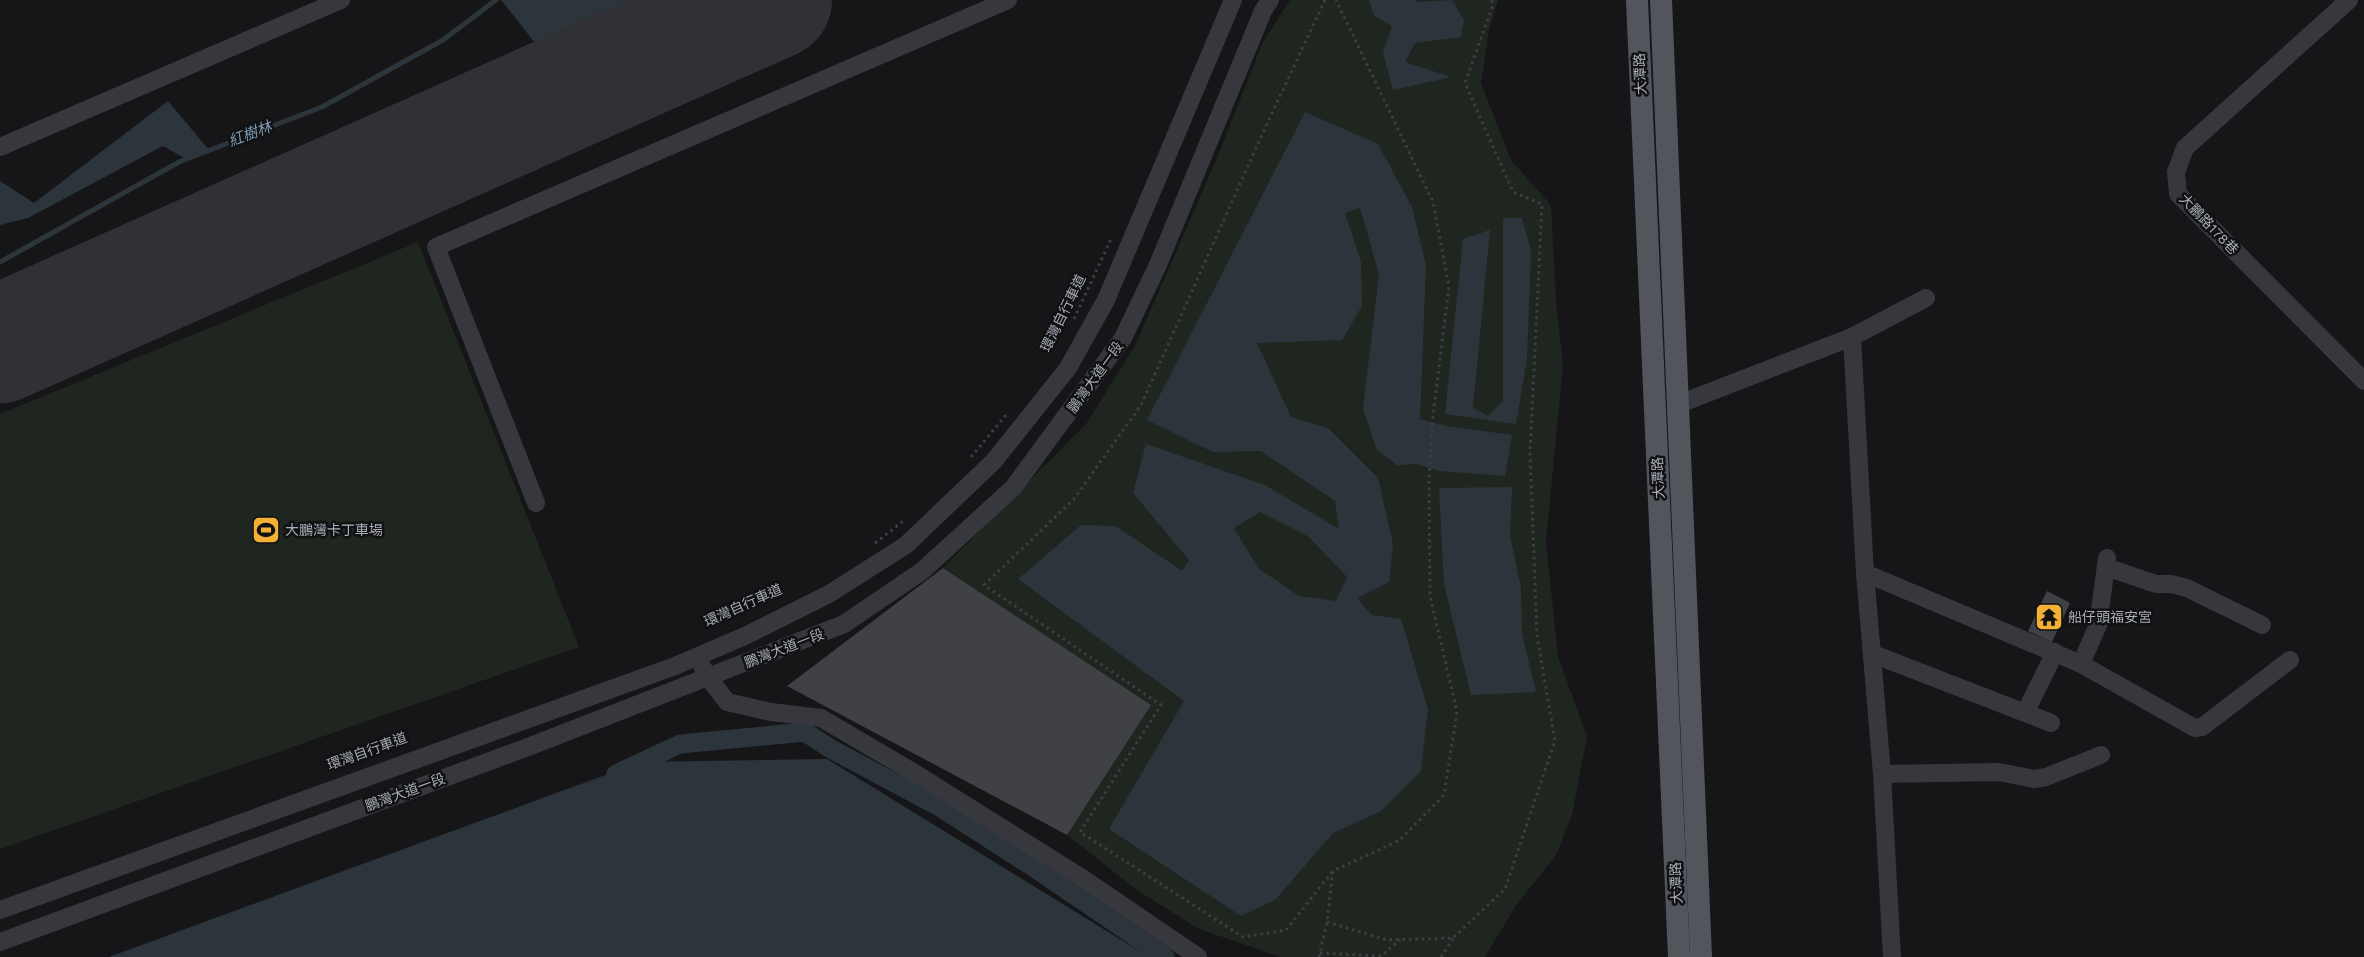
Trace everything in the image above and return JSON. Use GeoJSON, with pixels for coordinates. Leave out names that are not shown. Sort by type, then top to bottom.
{"type":"FeatureCollection","features":[{"type":"Feature","properties":{"kind":"main road","name":"大潭路"},"geometry":{"type":"LineString","coordinates":[[1637,0],[1679,957]]}},
{"type":"Feature","properties":{"kind":"main road","name":"大潭路"},"geometry":{"type":"LineString","coordinates":[[1661,0],[1701,957]]}},
{"type":"Feature","properties":{"kind":"street"},"geometry":{"type":"LineString","coordinates":[[0,147],[341,0]]}},
{"type":"Feature","properties":{"kind":"street"},"geometry":{"type":"LineString","coordinates":[[536,503],[436,247],[1008,0]]}},
{"type":"Feature","properties":{"kind":"street","name":"鵬灣大道一段"},"geometry":{"type":"LineString","coordinates":[[0,910],[674,666],[745,636],[829,594],[906,545],[994,461],[1068,368],[1106,300],[1233,0]]}},
{"type":"Feature","properties":{"kind":"street","name":"鵬灣大道一段"},"geometry":{"type":"LineString","coordinates":[[0,942],[528,747],[844,624],[922,571],[1013,488],[1123,338],[1157,267],[1263,12],[1270,0]]}},
{"type":"Feature","properties":{"kind":"street","name":"大鵬路178巷"},"geometry":{"type":"LineString","coordinates":[[2349,0],[2185,148],[2176,172],[2178,194],[2364,381]]}},
{"type":"Feature","properties":{"kind":"street"},"geometry":{"type":"LineString","coordinates":[[1679,404],[1852,337],[1926,298]]}},
{"type":"Feature","properties":{"kind":"street"},"geometry":{"type":"LineString","coordinates":[[1852,337],[1865,573],[1882,774],[1892,957]]}},
{"type":"Feature","properties":{"kind":"street"},"geometry":{"type":"LineString","coordinates":[[2081,664],[2098,625],[2106,563],[2156,584],[2170,584],[2187,588],[2262,625]]}},
{"type":"Feature","properties":{"kind":"street"},"geometry":{"type":"LineString","coordinates":[[1865,573],[2081,664],[2195,728],[2202,727],[2290,660]]}},
{"type":"Feature","properties":{"kind":"street"},"geometry":{"type":"LineString","coordinates":[[2026,711],[2054,652]]}},
{"type":"Feature","properties":{"kind":"street"},"geometry":{"type":"LineString","coordinates":[[1873,654],[2051,722]]}},
{"type":"Feature","properties":{"kind":"street"},"geometry":{"type":"LineString","coordinates":[[698,656],[708,677],[727,702],[771,712],[821,718],[918,775],[1082,878],[1198,957]]}},
{"type":"Feature","properties":{"kind":"street"},"geometry":{"type":"LineString","coordinates":[[1882,774],[1999,772],[2034,779],[2046,777],[2101,755]]}},
{"type":"Feature","properties":{"kind":"path"},"geometry":{"type":"LineString","coordinates":[[1325,0],[1265,128],[1141,405],[1074,499],[984,585],[1161,705],[1080,832],[1243,937],[1286,930],[1333,872],[1400,840],[1444,795],[1457,712],[1430,596],[1429,479],[1433,415],[1449,286],[1433,202],[1336,0]]}},
{"type":"Feature","properties":{"kind":"path"},"geometry":{"type":"LineString","coordinates":[[1441,957],[1455,937],[1505,889],[1554,741],[1538,636],[1530,454],[1542,204],[1513,192],[1465,83],[1493,6],[1492,0]]}},
{"type":"Feature","properties":{"kind":"path","name":"環灣自行車道"},"geometry":{"type":"LineString","coordinates":[[1073,320],[1114,232]]}},
{"type":"Feature","properties":{"kind":"path"},"geometry":{"type":"LineString","coordinates":[[970,457],[1008,413]]}},
{"type":"Feature","properties":{"kind":"path"},"geometry":{"type":"LineString","coordinates":[[871,546],[909,517]]}},
{"type":"Feature","properties":{"kind":"path"},"geometry":{"type":"LineString","coordinates":[[1333,872],[1327,922],[1320,955],[1381,956],[1400,940]]}},
{"type":"Feature","properties":{"kind":"path"},"geometry":{"type":"LineString","coordinates":[[1327,922],[1387,940],[1455,937]]}},
{"type":"Feature","properties":{"kind":"shaded area"},"geometry":{"type":"Polygon","coordinates":[[[501,0],[636,0],[539,48],[501,0]]]}},
{"type":"Feature","properties":{"kind":"shaded area"},"geometry":{"type":"Polygon","coordinates":[[[1290,0],[1498,0],[1489,31],[1481,83],[1511,160],[1551,205],[1556,301],[1563,365],[1546,542],[1558,657],[1587,736],[1572,815],[1556,855],[1515,907],[1485,957],[1281,957],[1199,929],[1137,890],[1067,835],[1150,705],[943,568],[1086,424],[1136,344],[1217,158],[1262,44],[1290,0]]]}},
{"type":"Feature","properties":{"kind":"shaded area"},"geometry":{"type":"Polygon","coordinates":[[[1369,0],[1416,0],[1416,2],[1452,0],[1464,20],[1461,37],[1415,43],[1405,62],[1451,77],[1393,90],[1383,53],[1392,26],[1374,16],[1369,0]]]}},
{"type":"Feature","properties":{"kind":"shaded area"},"geometry":{"type":"Polygon","coordinates":[[[168,101],[209,150],[186,159],[163,146],[28,218],[0,225],[0,181],[34,203],[168,101]]]}},
{"type":"Feature","properties":{"kind":"shaded area"},"geometry":{"type":"Polygon","coordinates":[[[1305,112],[1378,144],[1412,207],[1426,265],[1420,419],[1447,426],[1512,435],[1505,476],[1440,471],[1416,464],[1397,465],[1377,450],[1363,409],[1379,274],[1360,208],[1345,213],[1361,262],[1362,306],[1342,340],[1257,343],[1291,417],[1328,428],[1378,478],[1393,544],[1389,582],[1357,598],[1372,615],[1401,619],[1428,709],[1421,771],[1381,811],[1333,833],[1276,899],[1241,916],[1109,829],[1184,701],[1018,579],[1081,525],[1116,526],[1182,571],[1189,560],[1133,493],[1146,444],[1265,485],[1339,529],[1335,501],[1261,451],[1213,452],[1147,420],[1305,112]],[[1260,512],[1234,528],[1258,568],[1299,596],[1336,601],[1347,577],[1309,537],[1260,512]]]}},
{"type":"Feature","properties":{"kind":"shaded area"},"geometry":{"type":"Polygon","coordinates":[[[1503,218],[1522,218],[1531,251],[1527,359],[1516,424],[1445,414],[1463,239],[1490,230],[1473,408],[1488,416],[1503,401],[1503,218]]]}},
{"type":"Feature","properties":{"kind":"shaded area","name":"大鵬灣卡丁車場"},"geometry":{"type":"Polygon","coordinates":[[[418,242],[579,647],[0,849],[0,414],[418,242]]]}},
{"type":"Feature","properties":{"kind":"shaded area"},"geometry":{"type":"Polygon","coordinates":[[[1512,487],[1510,536],[1521,588],[1522,634],[1536,692],[1471,695],[1444,584],[1439,488],[1512,487]]]}},
{"type":"Feature","properties":{"kind":"shaded area"},"geometry":{"type":"Polygon","coordinates":[[[827,759],[1149,957],[109,957],[641,762],[827,759]]]}},
{"type":"Feature","properties":{"kind":"building"},"geometry":{"type":"Polygon","coordinates":[[[943,568],[1151,705],[1067,835],[787,686],[943,568]]]}},
{"type":"Feature","properties":{"kind":"building","name":"船仔頭福安宮"},"geometry":{"type":"Polygon","coordinates":[[[2047,591],[2070,603],[2052,642],[2028,631],[2047,591]]]}},
{"type":"Feature","properties":{"kind":"waterway","name":"紅樹林"},"geometry":{"type":"LineString","coordinates":[[0,262],[179,162],[322,107],[443,40],[496,0]]}},
{"type":"Feature","properties":{"kind":"waterway"},"geometry":{"type":"LineString","coordinates":[[616,774],[680,744],[805,732],[831,749],[938,806],[1033,867],[1165,957]]}},
{"type":"Feature","properties":{"kind":"runway"},"geometry":{"type":"LineString","coordinates":[[0,344],[773,0]]}},
{"type":"Feature","properties":{"kind":"place","name":"大鵬灣卡丁車場"},"geometry":{"type":"Point","coordinates":[266,530]}},
{"type":"Feature","properties":{"kind":"place","name":"船仔頭福安宮"},"geometry":{"type":"Point","coordinates":[2049,617]}}]}
